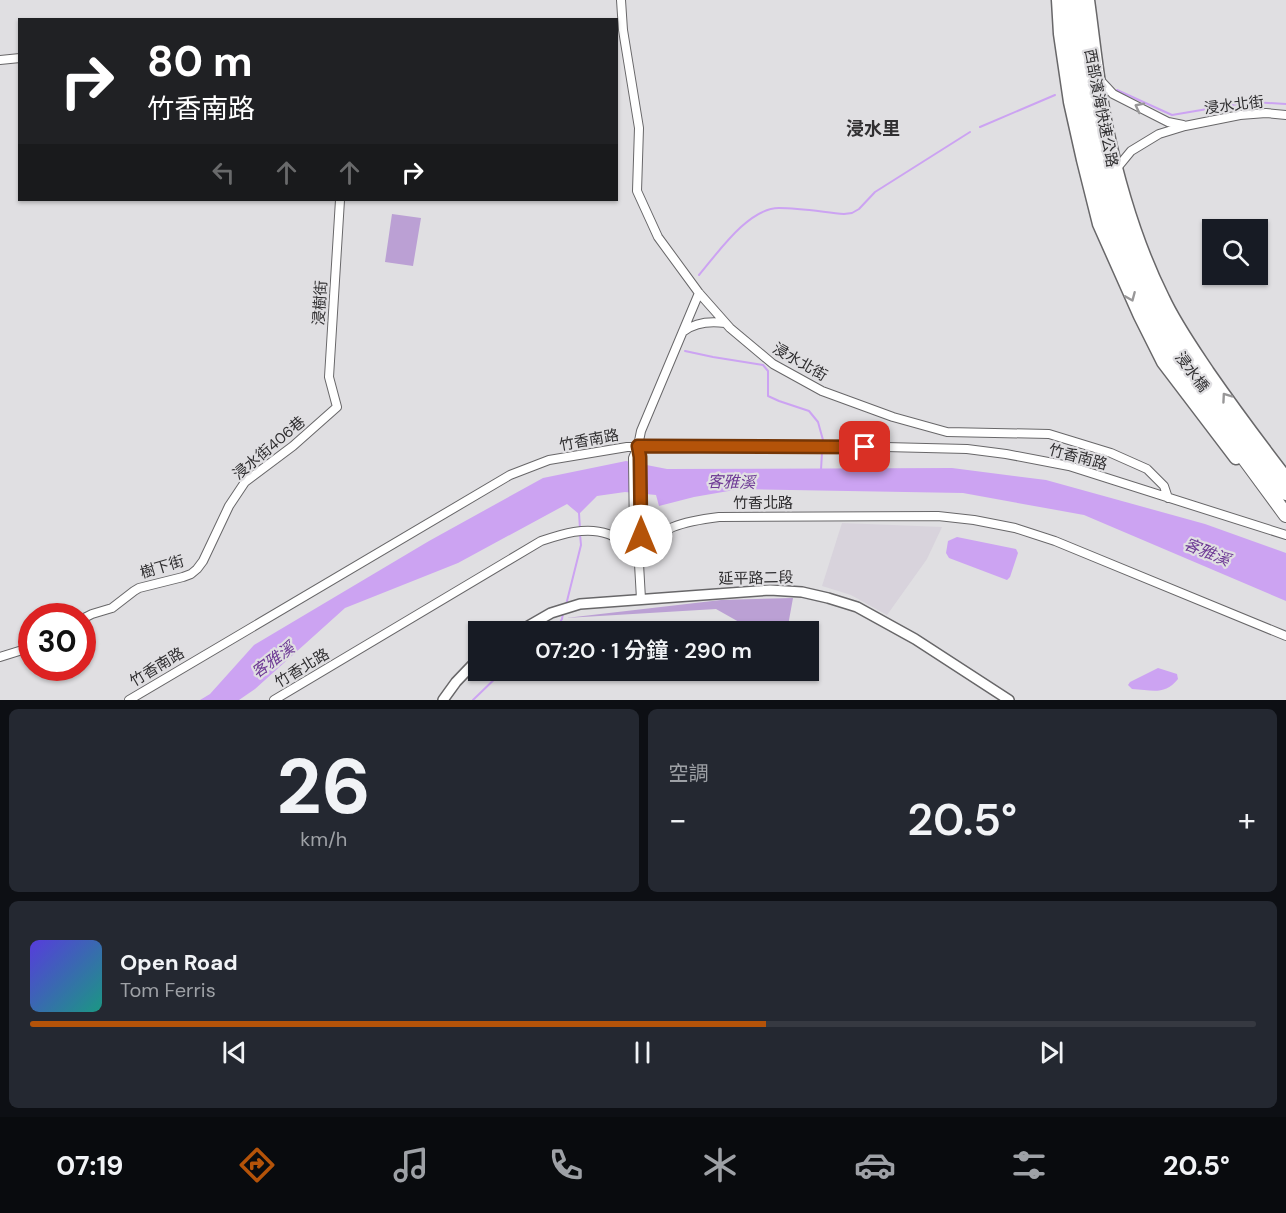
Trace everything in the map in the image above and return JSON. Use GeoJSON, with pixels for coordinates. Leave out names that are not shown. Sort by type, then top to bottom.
{"type":"FeatureCollection","features":[{"type":"Feature","properties":{"kind":"highway","name":"西部濱海快速公路"},"geometry":{"type":"LineString","coordinates":[[1068,0],[1074,69],[1089,148],[1115,219]]}},
{"type":"Feature","properties":{"kind":"highway","name":"西部濱海快速公路"},"geometry":{"type":"LineString","coordinates":[[1079,0],[1084,65],[1115,219]]}},
{"type":"Feature","properties":{"kind":"highway","name":"浸水橋"},"geometry":{"type":"LineString","coordinates":[[1115,219],[1182,351],[1219,406],[1286,493]]}},
{"type":"Feature","properties":{"kind":"highway","name":"浸水橋"},"geometry":{"type":"LineString","coordinates":[[1115,219],[1129,267],[1173,357],[1286,515]]}},
{"type":"Feature","properties":{"kind":"main road"},"geometry":{"type":"LineString","coordinates":[[1058,0],[1060,34],[1070,102],[1115,219]]}},
{"type":"Feature","properties":{"kind":"main road"},"geometry":{"type":"LineString","coordinates":[[1088,0],[1107,130],[1117,168],[1115,219]]}},
{"type":"Feature","properties":{"kind":"main road","name":"浸水橋"},"geometry":{"type":"LineString","coordinates":[[1115,219],[1144,254],[1163,299],[1189,344],[1286,478]]}},
{"type":"Feature","properties":{"kind":"main road","name":"浸水橋"},"geometry":{"type":"LineString","coordinates":[[1115,219],[1140,316],[1163,363],[1286,523]]}},
{"type":"Feature","properties":{"kind":"street","name":"浸水北街"},"geometry":{"type":"LineString","coordinates":[[621,0],[620,30],[639,128],[637,191],[658,237],[699,293],[724,322],[773,364],[822,391],[893,417],[947,432],[1057,436],[1111,453],[1147,469],[1164,486],[1168,498]]}},
{"type":"Feature","properties":{"kind":"street"},"geometry":{"type":"LineString","coordinates":[[0,60],[18,58]]}},
{"type":"Feature","properties":{"kind":"street","name":"浸水北街"},"geometry":{"type":"LineString","coordinates":[[1099,79],[1113,93],[1168,122],[1185,126]]}},
{"type":"Feature","properties":{"kind":"street","name":"浸水北街"},"geometry":{"type":"LineString","coordinates":[[1117,168],[1131,151],[1159,134],[1185,126],[1240,115],[1266,113],[1286,115]]}},
{"type":"Feature","properties":{"kind":"street","name":"浸樹街"},"geometry":{"type":"LineString","coordinates":[[337,407],[329,377],[340,201]]}},
{"type":"Feature","properties":{"kind":"street"},"geometry":{"type":"LineString","coordinates":[[641,599],[636,458],[638,446],[641,431],[699,293]]}},
{"type":"Feature","properties":{"kind":"street"},"geometry":{"type":"LineString","coordinates":[[683,332],[701,323],[724,322]]}},
{"type":"Feature","properties":{"kind":"street","name":"浸水街406巷"},"geometry":{"type":"LineString","coordinates":[[225,514],[245,482],[293,446],[337,407]]}},
{"type":"Feature","properties":{"kind":"street","name":"竹香南路"},"geometry":{"type":"LineString","coordinates":[[129,700],[510,475],[549,460],[627,447],[844,446],[966,449],[1006,454],[1069,466],[1286,535]]}},
{"type":"Feature","properties":{"kind":"street","name":"樹下街"},"geometry":{"type":"LineString","coordinates":[[96,613],[112,608],[139,588],[191,574],[203,561],[225,514]]}},
{"type":"Feature","properties":{"kind":"street","name":"竹香北路"},"geometry":{"type":"LineString","coordinates":[[274,700],[541,541],[571,532],[589,531],[606,533],[626,545],[638,546],[646,544],[672,527],[690,521],[718,517],[938,516],[1016,528],[1055,541],[1286,636]]}},
{"type":"Feature","properties":{"kind":"street","name":"延平路二段"},"geometry":{"type":"LineString","coordinates":[[537,621],[551,613],[580,604],[770,590],[802,592],[857,607],[915,639],[1009,700]]}},
{"type":"Feature","properties":{"kind":"street"},"geometry":{"type":"LineString","coordinates":[[0,657],[18,651]]}},
{"type":"Feature","properties":{"kind":"street"},"geometry":{"type":"LineString","coordinates":[[443,700],[468,669]]}},
{"type":"Feature","properties":{"kind":"shaded area"},"geometry":{"type":"Polygon","coordinates":[[[392,214],[421,218],[413,266],[385,262],[392,214]]]}},
{"type":"Feature","properties":{"kind":"shaded area"},"geometry":{"type":"Polygon","coordinates":[[[842,523],[942,527],[927,559],[887,615],[851,595],[822,586],[842,523]]]}},
{"type":"Feature","properties":{"kind":"shaded area"},"geometry":{"type":"Polygon","coordinates":[[[793,598],[789,621],[737,621],[716,609],[566,618],[721,600],[793,598]]]}},
{"type":"Feature","properties":{"kind":"water","name":"客雅溪"},"geometry":{"type":"Polygon","coordinates":[[[626,461],[667,469],[952,468],[1046,480],[1205,524],[1286,553],[1286,601],[1084,515],[963,493],[740,489],[659,506],[656,495],[625,492],[597,496],[579,514],[567,504],[458,563],[345,608],[255,689],[239,700],[200,700],[210,694],[254,645],[429,541],[543,478],[626,461]]]}},
{"type":"Feature","properties":{"kind":"water"},"geometry":{"type":"Polygon","coordinates":[[[957,537],[1016,549],[1018,553],[1010,577],[1007,580],[949,558],[946,553],[948,541],[957,537]]]}},
{"type":"Feature","properties":{"kind":"water"},"geometry":{"type":"Polygon","coordinates":[[[1158,668],[1177,674],[1178,679],[1168,688],[1157,691],[1132,689],[1128,685],[1130,682],[1158,668]]]}},
{"type":"Feature","properties":{"kind":"waterway"},"geometry":{"type":"LineString","coordinates":[[1117,90],[1172,115],[1253,102],[1286,104]]}},
{"type":"Feature","properties":{"kind":"waterway"},"geometry":{"type":"LineString","coordinates":[[980,127],[1055,95]]}},
{"type":"Feature","properties":{"kind":"waterway"},"geometry":{"type":"LineString","coordinates":[[699,275],[734,234],[767,210],[779,208],[852,213],[875,192],[970,132]]}},
{"type":"Feature","properties":{"kind":"waterway"},"geometry":{"type":"LineString","coordinates":[[685,351],[763,365],[768,371],[768,396],[809,411],[818,422],[823,440]]}},
{"type":"Feature","properties":{"kind":"waterway"},"geometry":{"type":"LineString","coordinates":[[821,470],[822,452]]}},
{"type":"Feature","properties":{"kind":"waterway"},"geometry":{"type":"LineString","coordinates":[[579,513],[580,529]]}},
{"type":"Feature","properties":{"kind":"waterway"},"geometry":{"type":"LineString","coordinates":[[566,605],[581,545],[580,534]]}},
{"type":"Feature","properties":{"kind":"waterway"},"geometry":{"type":"LineString","coordinates":[[561,621],[563,613]]}},
{"type":"Feature","properties":{"kind":"waterway"},"geometry":{"type":"LineString","coordinates":[[473,700],[493,681]]}},
{"type":"Feature","properties":{"kind":"district","name":"浸水里"},"geometry":{"type":"Point","coordinates":[873,129]}},
{"type":"Feature","properties":{"kind":"route"},"geometry":{"type":"LineString","coordinates":[[641,536],[638,446],[865,447]]}}]}
